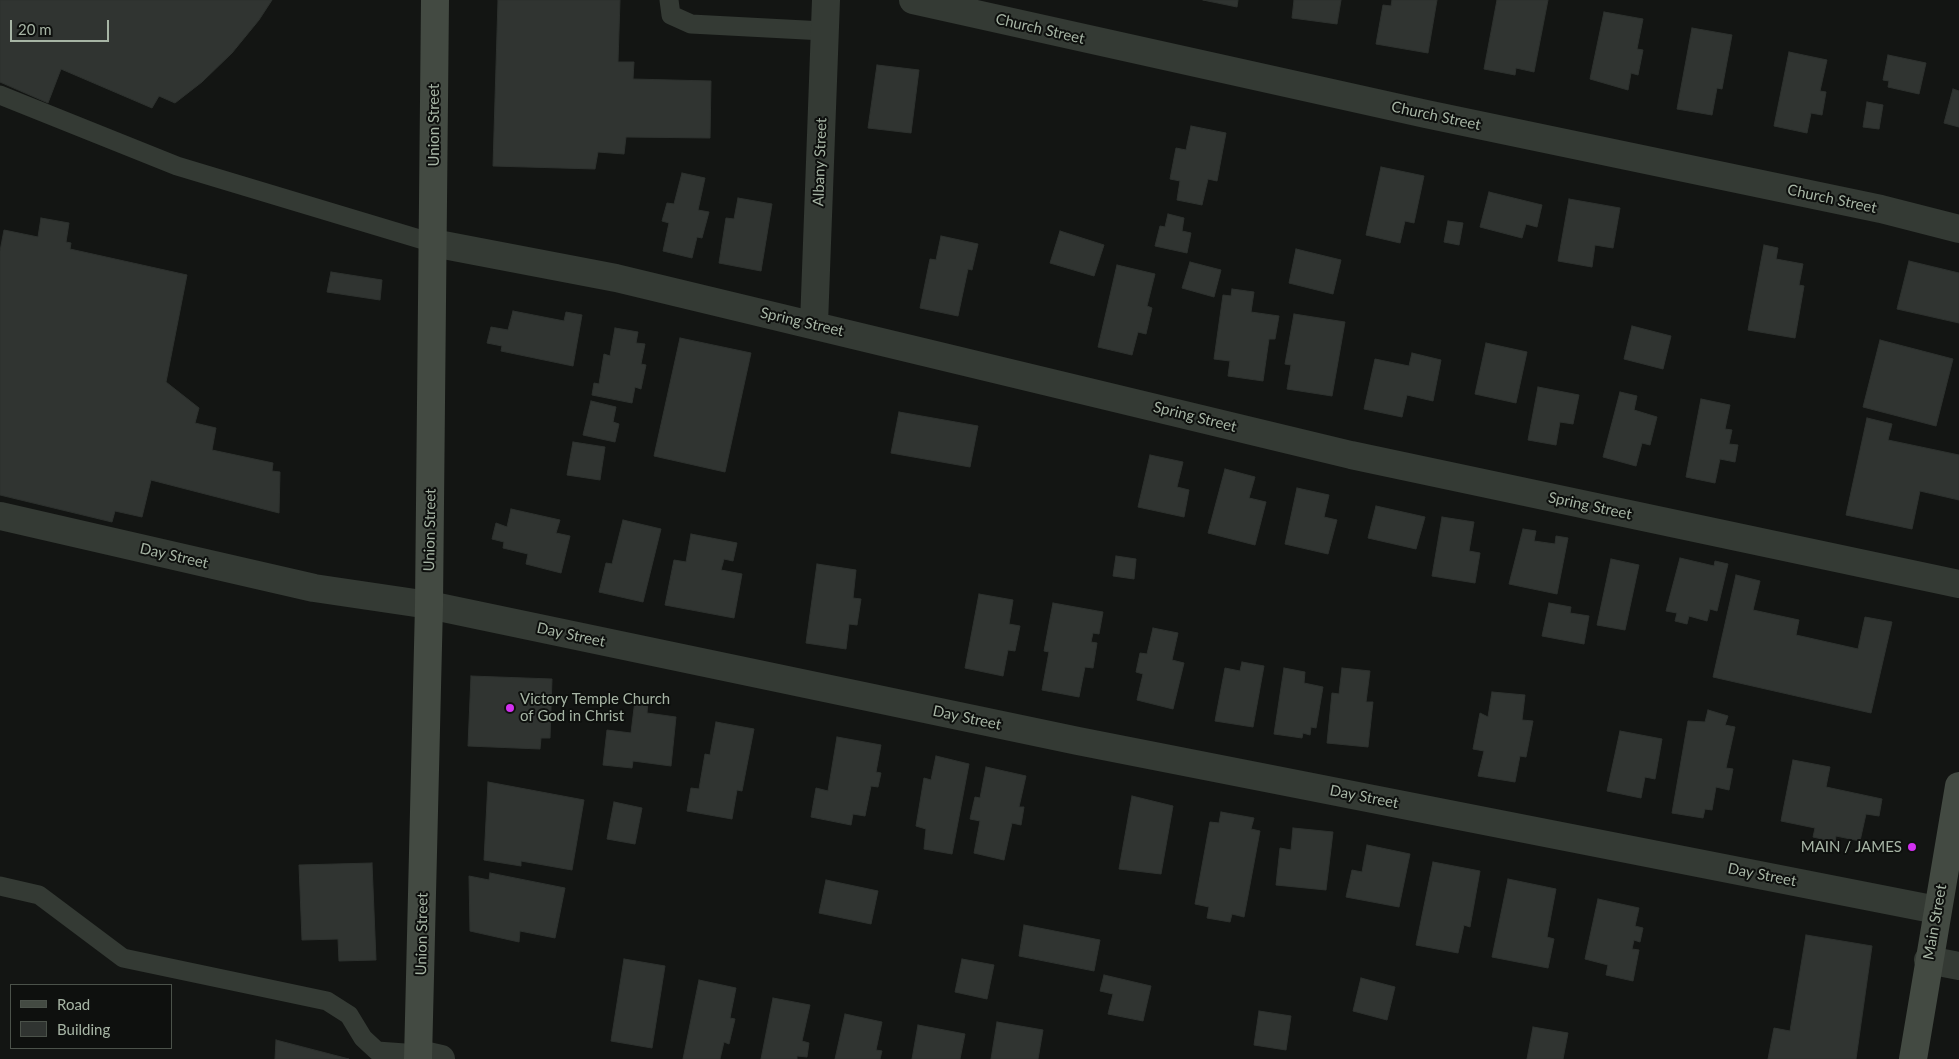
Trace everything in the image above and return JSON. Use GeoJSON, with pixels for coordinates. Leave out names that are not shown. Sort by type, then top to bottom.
{"type":"FeatureCollection","features":[{"type":"Feature","properties":{"kind":"main road","name":"Union Street"},"geometry":{"type":"LineString","coordinates":[[426,1057],[435,0]]}},
{"type":"Feature","properties":{"kind":"main road","name":"Main Street"},"geometry":{"type":"LineString","coordinates":[[1913,1059],[1936,910],[1959,786]]}},
{"type":"Feature","properties":{"kind":"street","name":"Albany Street"},"geometry":{"type":"LineString","coordinates":[[814,324],[826,0]]}},
{"type":"Feature","properties":{"kind":"street","name":"Church Street"},"geometry":{"type":"LineString","coordinates":[[913,0],[1436,116],[1880,209],[1959,229]]}},
{"type":"Feature","properties":{"kind":"street","name":"Spring Street"},"geometry":{"type":"LineString","coordinates":[[433,243],[616,278],[814,324],[1351,455],[1959,584]]}},
{"type":"Feature","properties":{"kind":"street","name":"Day Street"},"geometry":{"type":"LineString","coordinates":[[0,516],[314,588],[429,605],[1088,743],[1936,910]]}},
{"type":"Feature","properties":{"kind":"street"},"geometry":{"type":"LineString","coordinates":[[1928,960],[1959,966]]}},
{"type":"Feature","properties":{"kind":"lane"},"geometry":{"type":"LineString","coordinates":[[669,0],[671,15],[691,24],[824,31]]}},
{"type":"Feature","properties":{"kind":"lane"},"geometry":{"type":"LineString","coordinates":[[0,95],[177,166],[433,243]]}},
{"type":"Feature","properties":{"kind":"lane"},"geometry":{"type":"LineString","coordinates":[[0,886],[40,895],[123,958],[327,1001],[349,1015],[363,1038],[377,1051],[426,1057]]}},
{"type":"Feature","properties":{"kind":"building"},"geometry":{"type":"Polygon","coordinates":[[[0,0],[272,0],[259,20],[232,53],[202,82],[175,103],[159,96],[152,108],[61,69],[48,103],[0,82],[0,0]]]}},
{"type":"Feature","properties":{"kind":"building"},"geometry":{"type":"Polygon","coordinates":[[[498,0],[620,0],[618,62],[634,62],[633,79],[711,81],[710,138],[626,137],[624,154],[598,152],[595,169],[493,166],[498,0]]]}},
{"type":"Feature","properties":{"kind":"building"},"geometry":{"type":"Polygon","coordinates":[[[1203,0],[1238,0],[1237,7],[1203,0]]]}},
{"type":"Feature","properties":{"kind":"building"},"geometry":{"type":"Polygon","coordinates":[[[1294,0],[1341,0],[1337,24],[1292,18],[1294,0]]]}},
{"type":"Feature","properties":{"kind":"building"},"geometry":{"type":"Polygon","coordinates":[[[1392,0],[1437,0],[1428,53],[1376,44],[1383,5],[1391,6],[1392,0]]]}},
{"type":"Feature","properties":{"kind":"building"},"geometry":{"type":"Polygon","coordinates":[[[1497,0],[1548,0],[1534,72],[1516,68],[1515,75],[1484,69],[1497,0]]]}},
{"type":"Feature","properties":{"kind":"building"},"geometry":{"type":"Polygon","coordinates":[[[1604,12],[1643,19],[1637,49],[1643,50],[1638,75],[1631,73],[1628,90],[1590,79],[1604,12]]]}},
{"type":"Feature","properties":{"kind":"building"},"geometry":{"type":"Polygon","coordinates":[[[1692,28],[1732,35],[1722,89],[1717,88],[1712,115],[1677,109],[1692,28]]]}},
{"type":"Feature","properties":{"kind":"building"},"geometry":{"type":"Polygon","coordinates":[[[1789,52],[1827,60],[1820,91],[1826,92],[1822,115],[1811,113],[1807,133],[1774,126],[1789,52]]]}},
{"type":"Feature","properties":{"kind":"building"},"geometry":{"type":"Polygon","coordinates":[[[1888,55],[1926,63],[1919,94],[1888,87],[1889,81],[1883,80],[1888,55]]]}},
{"type":"Feature","properties":{"kind":"building"},"geometry":{"type":"Polygon","coordinates":[[[877,65],[919,70],[911,133],[868,128],[877,65]]]}},
{"type":"Feature","properties":{"kind":"building"},"geometry":{"type":"Polygon","coordinates":[[[1953,89],[1959,91],[1959,127],[1944,123],[1953,89]]]}},
{"type":"Feature","properties":{"kind":"building"},"geometry":{"type":"Polygon","coordinates":[[[1867,102],[1883,105],[1879,129],[1863,127],[1867,102]]]}},
{"type":"Feature","properties":{"kind":"building"},"geometry":{"type":"Polygon","coordinates":[[[1191,126],[1226,133],[1217,181],[1208,179],[1202,205],[1177,200],[1180,181],[1170,179],[1176,148],[1186,150],[1191,126]]]}},
{"type":"Feature","properties":{"kind":"building"},"geometry":{"type":"Polygon","coordinates":[[[1381,167],[1424,176],[1414,223],[1405,221],[1400,243],[1366,235],[1381,167]]]}},
{"type":"Feature","properties":{"kind":"building"},"geometry":{"type":"Polygon","coordinates":[[[682,173],[705,178],[698,210],[709,212],[702,238],[697,237],[692,258],[663,251],[669,223],[662,221],[667,203],[674,204],[682,173]]]}},
{"type":"Feature","properties":{"kind":"building"},"geometry":{"type":"Polygon","coordinates":[[[1489,192],[1542,205],[1537,227],[1526,224],[1522,238],[1480,227],[1489,192]]]}},
{"type":"Feature","properties":{"kind":"building"},"geometry":{"type":"Polygon","coordinates":[[[738,198],[772,204],[761,271],[719,263],[726,218],[734,219],[738,198]]]}},
{"type":"Feature","properties":{"kind":"building"},"geometry":{"type":"Polygon","coordinates":[[[1569,199],[1620,208],[1613,248],[1595,245],[1592,267],[1558,261],[1569,199]]]}},
{"type":"Feature","properties":{"kind":"building"},"geometry":{"type":"Polygon","coordinates":[[[1168,214],[1184,218],[1182,231],[1191,233],[1187,253],[1155,246],[1160,226],[1165,227],[1168,214]]]}},
{"type":"Feature","properties":{"kind":"building"},"geometry":{"type":"Polygon","coordinates":[[[41,218],[69,223],[66,242],[71,243],[70,249],[187,275],[166,382],[199,408],[195,423],[216,428],[212,450],[273,463],[272,471],[280,472],[279,513],[151,480],[142,517],[115,511],[112,522],[0,495],[0,251],[4,230],[38,237],[41,218]]]}},
{"type":"Feature","properties":{"kind":"building"},"geometry":{"type":"Polygon","coordinates":[[[1448,221],[1463,223],[1459,245],[1444,242],[1448,221]]]}},
{"type":"Feature","properties":{"kind":"building"},"geometry":{"type":"Polygon","coordinates":[[[1060,231],[1104,245],[1094,276],[1050,263],[1060,231]]]}},
{"type":"Feature","properties":{"kind":"building"},"geometry":{"type":"Polygon","coordinates":[[[941,236],[978,244],[972,270],[968,269],[958,316],[920,308],[930,259],[936,260],[941,236]]]}},
{"type":"Feature","properties":{"kind":"building"},"geometry":{"type":"Polygon","coordinates":[[[1764,245],[1778,248],[1776,259],[1803,264],[1799,285],[1804,286],[1795,338],[1748,330],[1764,245]]]}},
{"type":"Feature","properties":{"kind":"building"},"geometry":{"type":"Polygon","coordinates":[[[1296,249],[1341,260],[1333,294],[1289,283],[1296,249]]]}},
{"type":"Feature","properties":{"kind":"building"},"geometry":{"type":"Polygon","coordinates":[[[1909,261],[1959,273],[1959,323],[1897,309],[1909,261]]]}},
{"type":"Feature","properties":{"kind":"building"},"geometry":{"type":"Polygon","coordinates":[[[1190,262],[1221,270],[1214,297],[1182,288],[1190,262]]]}},
{"type":"Feature","properties":{"kind":"building"},"geometry":{"type":"Polygon","coordinates":[[[1117,265],[1155,274],[1147,306],[1152,308],[1146,334],[1138,332],[1132,355],[1098,347],[1117,265]]]}},
{"type":"Feature","properties":{"kind":"building"},"geometry":{"type":"Polygon","coordinates":[[[331,272],[382,280],[380,300],[327,292],[331,272]]]}},
{"type":"Feature","properties":{"kind":"building"},"geometry":{"type":"Polygon","coordinates":[[[1232,289],[1254,292],[1251,312],[1279,316],[1275,339],[1269,339],[1263,381],[1228,376],[1230,361],[1214,359],[1223,295],[1231,296],[1232,289]]]}},
{"type":"Feature","properties":{"kind":"building"},"geometry":{"type":"Polygon","coordinates":[[[513,311],[564,321],[566,312],[582,315],[573,366],[501,351],[502,346],[487,343],[491,327],[508,330],[513,311]]]}},
{"type":"Feature","properties":{"kind":"building"},"geometry":{"type":"Polygon","coordinates":[[[1294,314],[1345,322],[1332,396],[1287,389],[1291,365],[1285,364],[1294,314]]]}},
{"type":"Feature","properties":{"kind":"building"},"geometry":{"type":"Polygon","coordinates":[[[1632,326],[1671,336],[1663,369],[1624,359],[1632,326]]]}},
{"type":"Feature","properties":{"kind":"building"},"geometry":{"type":"Polygon","coordinates":[[[615,328],[638,332],[636,343],[645,344],[641,364],[646,365],[641,389],[635,387],[632,403],[592,395],[594,383],[599,384],[604,354],[610,356],[615,328]]]}},
{"type":"Feature","properties":{"kind":"building"},"geometry":{"type":"Polygon","coordinates":[[[680,338],[751,353],[725,472],[654,456],[680,338]]]}},
{"type":"Feature","properties":{"kind":"building"},"geometry":{"type":"Polygon","coordinates":[[[1880,340],[1953,359],[1936,426],[1863,407],[1880,340]]]}},
{"type":"Feature","properties":{"kind":"building"},"geometry":{"type":"Polygon","coordinates":[[[1486,343],[1527,352],[1516,403],[1475,394],[1486,343]]]}},
{"type":"Feature","properties":{"kind":"building"},"geometry":{"type":"Polygon","coordinates":[[[1412,353],[1441,360],[1433,401],[1407,395],[1402,417],[1364,409],[1375,359],[1409,366],[1412,353]]]}},
{"type":"Feature","properties":{"kind":"building"},"geometry":{"type":"Polygon","coordinates":[[[1538,387],[1579,395],[1573,424],[1560,422],[1556,445],[1528,440],[1538,387]]]}},
{"type":"Feature","properties":{"kind":"building"},"geometry":{"type":"Polygon","coordinates":[[[1620,392],[1637,396],[1634,410],[1657,417],[1650,445],[1642,443],[1636,466],[1603,457],[1620,392]]]}},
{"type":"Feature","properties":{"kind":"building"},"geometry":{"type":"Polygon","coordinates":[[[1701,399],[1730,405],[1725,429],[1732,430],[1729,444],[1738,445],[1735,462],[1720,459],[1715,483],[1686,477],[1701,399]]]}},
{"type":"Feature","properties":{"kind":"building"},"geometry":{"type":"Polygon","coordinates":[[[591,401],[616,407],[613,422],[619,424],[615,442],[583,435],[591,401]]]}},
{"type":"Feature","properties":{"kind":"building"},"geometry":{"type":"Polygon","coordinates":[[[899,412],[978,426],[970,467],[891,453],[899,412]]]}},
{"type":"Feature","properties":{"kind":"building"},"geometry":{"type":"Polygon","coordinates":[[[1867,418],[1892,424],[1888,440],[1959,455],[1959,500],[1920,491],[1912,529],[1846,515],[1867,418]]]}},
{"type":"Feature","properties":{"kind":"building"},"geometry":{"type":"Polygon","coordinates":[[[573,442],[605,447],[600,480],[567,475],[573,442]]]}},
{"type":"Feature","properties":{"kind":"building"},"geometry":{"type":"Polygon","coordinates":[[[1150,455],[1183,462],[1177,487],[1189,490],[1184,517],[1138,507],[1150,455]]]}},
{"type":"Feature","properties":{"kind":"building"},"geometry":{"type":"Polygon","coordinates":[[[1225,469],[1255,477],[1249,498],[1266,502],[1255,545],[1208,533],[1225,469]]]}},
{"type":"Feature","properties":{"kind":"building"},"geometry":{"type":"Polygon","coordinates":[[[1297,488],[1329,495],[1324,517],[1337,520],[1328,554],[1285,544],[1297,488]]]}},
{"type":"Feature","properties":{"kind":"building"},"geometry":{"type":"Polygon","coordinates":[[[1376,506],[1425,517],[1416,549],[1368,538],[1376,506]]]}},
{"type":"Feature","properties":{"kind":"building"},"geometry":{"type":"Polygon","coordinates":[[[511,509],[560,520],[556,533],[570,536],[561,573],[526,564],[528,554],[503,548],[504,542],[492,539],[496,523],[507,527],[511,509]]]}},
{"type":"Feature","properties":{"kind":"building"},"geometry":{"type":"Polygon","coordinates":[[[1442,517],[1474,522],[1469,551],[1480,553],[1475,583],[1432,576],[1442,517]]]}},
{"type":"Feature","properties":{"kind":"building"},"geometry":{"type":"Polygon","coordinates":[[[623,520],[661,529],[643,602],[599,592],[606,563],[612,564],[623,520]]]}},
{"type":"Feature","properties":{"kind":"building"},"geometry":{"type":"Polygon","coordinates":[[[1523,529],[1536,531],[1534,541],[1555,544],[1556,536],[1568,538],[1557,594],[1509,584],[1523,529]]]}},
{"type":"Feature","properties":{"kind":"building"},"geometry":{"type":"Polygon","coordinates":[[[691,534],[737,543],[733,561],[724,559],[721,570],[742,574],[734,618],[665,605],[674,560],[686,562],[691,534]]]}},
{"type":"Feature","properties":{"kind":"building"},"geometry":{"type":"Polygon","coordinates":[[[1116,556],[1136,559],[1134,579],[1113,576],[1116,556]]]}},
{"type":"Feature","properties":{"kind":"building"},"geometry":{"type":"Polygon","coordinates":[[[1680,558],[1714,566],[1715,561],[1728,564],[1717,611],[1710,609],[1707,621],[1689,616],[1687,624],[1675,621],[1677,613],[1666,611],[1680,558]]]}},
{"type":"Feature","properties":{"kind":"building"},"geometry":{"type":"Polygon","coordinates":[[[1611,559],[1639,565],[1625,630],[1597,625],[1611,559]]]}},
{"type":"Feature","properties":{"kind":"building"},"geometry":{"type":"Polygon","coordinates":[[[817,564],[856,570],[853,598],[861,599],[857,625],[849,624],[846,649],[806,643],[817,564]]]}},
{"type":"Feature","properties":{"kind":"building"},"geometry":{"type":"Polygon","coordinates":[[[1736,575],[1760,581],[1753,610],[1799,620],[1796,635],[1858,649],[1865,617],[1892,622],[1871,713],[1713,677],[1736,575]]]}},
{"type":"Feature","properties":{"kind":"building"},"geometry":{"type":"Polygon","coordinates":[[[979,594],[1013,600],[1009,624],[1020,626],[1015,651],[1008,650],[1003,676],[965,668],[979,594]]]}},
{"type":"Feature","properties":{"kind":"building"},"geometry":{"type":"Polygon","coordinates":[[[1053,603],[1103,612],[1099,634],[1093,633],[1091,642],[1097,643],[1093,668],[1085,667],[1079,697],[1042,690],[1049,652],[1044,651],[1053,603]]]}},
{"type":"Feature","properties":{"kind":"building"},"geometry":{"type":"Polygon","coordinates":[[[1549,603],[1571,607],[1570,613],[1589,616],[1584,644],[1542,636],[1549,603]]]}},
{"type":"Feature","properties":{"kind":"building"},"geometry":{"type":"Polygon","coordinates":[[[1153,628],[1178,633],[1172,660],[1184,663],[1173,709],[1137,700],[1143,674],[1136,672],[1140,653],[1147,654],[1153,628]]]}},
{"type":"Feature","properties":{"kind":"building"},"geometry":{"type":"Polygon","coordinates":[[[1242,662],[1264,666],[1253,727],[1215,721],[1225,668],[1240,671],[1242,662]]]}},
{"type":"Feature","properties":{"kind":"building"},"geometry":{"type":"Polygon","coordinates":[[[1284,668],[1305,672],[1304,683],[1323,687],[1316,728],[1311,727],[1310,735],[1303,733],[1302,738],[1274,734],[1284,668]]]}},
{"type":"Feature","properties":{"kind":"building"},"geometry":{"type":"Polygon","coordinates":[[[1342,668],[1370,671],[1366,702],[1373,702],[1368,747],[1327,743],[1332,693],[1339,694],[1342,668]]]}},
{"type":"Feature","properties":{"kind":"building","name":"Victory Temple Church of God in Christ"},"geometry":{"type":"Polygon","coordinates":[[[471,676],[552,679],[550,738],[541,738],[540,749],[468,746],[471,676]]]}},
{"type":"Feature","properties":{"kind":"building"},"geometry":{"type":"Polygon","coordinates":[[[1492,692],[1525,695],[1522,720],[1533,721],[1526,757],[1520,756],[1515,782],[1478,776],[1484,751],[1473,749],[1480,713],[1488,717],[1492,692]]]}},
{"type":"Feature","properties":{"kind":"building"},"geometry":{"type":"Polygon","coordinates":[[[635,700],[648,701],[647,713],[676,717],[671,766],[633,761],[632,768],[603,765],[607,730],[631,733],[635,700]]]}},
{"type":"Feature","properties":{"kind":"building"},"geometry":{"type":"Polygon","coordinates":[[[1708,710],[1728,716],[1725,725],[1735,727],[1726,768],[1733,769],[1729,790],[1716,787],[1712,810],[1705,809],[1703,818],[1672,813],[1688,721],[1705,722],[1708,710]]]}},
{"type":"Feature","properties":{"kind":"building"},"geometry":{"type":"Polygon","coordinates":[[[716,722],[754,729],[742,791],[737,790],[732,819],[687,811],[691,788],[699,789],[705,754],[710,755],[716,722]]]}},
{"type":"Feature","properties":{"kind":"building"},"geometry":{"type":"Polygon","coordinates":[[[1620,731],[1662,739],[1655,779],[1645,777],[1641,798],[1607,791],[1620,731]]]}},
{"type":"Feature","properties":{"kind":"building"},"geometry":{"type":"Polygon","coordinates":[[[837,737],[881,745],[876,772],[881,773],[878,787],[871,786],[865,816],[853,814],[851,825],[811,817],[816,788],[828,791],[837,737]]]}},
{"type":"Feature","properties":{"kind":"building"},"geometry":{"type":"Polygon","coordinates":[[[936,756],[969,764],[952,854],[924,849],[926,829],[916,826],[924,778],[931,780],[936,756]]]}},
{"type":"Feature","properties":{"kind":"building"},"geometry":{"type":"Polygon","coordinates":[[[1793,760],[1830,767],[1826,787],[1882,799],[1879,816],[1866,814],[1860,841],[1836,836],[1835,842],[1813,837],[1815,828],[1781,821],[1793,760]]]}},
{"type":"Feature","properties":{"kind":"building"},"geometry":{"type":"Polygon","coordinates":[[[986,767],[1026,776],[1019,807],[1024,807],[1021,825],[1012,823],[1004,860],[974,853],[980,821],[970,819],[975,797],[980,798],[986,767]]]}},
{"type":"Feature","properties":{"kind":"building"},"geometry":{"type":"Polygon","coordinates":[[[488,782],[584,800],[572,870],[521,861],[521,866],[484,860],[488,782]]]}},
{"type":"Feature","properties":{"kind":"building"},"geometry":{"type":"Polygon","coordinates":[[[1132,796],[1173,806],[1161,874],[1119,869],[1132,796]]]}},
{"type":"Feature","properties":{"kind":"building"},"geometry":{"type":"Polygon","coordinates":[[[614,802],[642,808],[635,844],[607,839],[614,802]]]}},
{"type":"Feature","properties":{"kind":"building"},"geometry":{"type":"Polygon","coordinates":[[[1221,812],[1254,818],[1251,829],[1260,831],[1244,917],[1232,914],[1230,922],[1207,918],[1209,907],[1195,904],[1210,822],[1219,823],[1221,812]]]}},
{"type":"Feature","properties":{"kind":"building"},"geometry":{"type":"Polygon","coordinates":[[[1293,828],[1333,832],[1326,890],[1276,885],[1280,848],[1291,850],[1293,828]]]}},
{"type":"Feature","properties":{"kind":"building"},"geometry":{"type":"Polygon","coordinates":[[[1367,845],[1410,854],[1399,907],[1346,897],[1352,870],[1362,872],[1367,845]]]}},
{"type":"Feature","properties":{"kind":"building"},"geometry":{"type":"Polygon","coordinates":[[[1433,862],[1480,871],[1470,927],[1464,925],[1458,953],[1416,945],[1433,862]]]}},
{"type":"Feature","properties":{"kind":"building"},"geometry":{"type":"Polygon","coordinates":[[[372,863],[376,960],[339,961],[338,939],[302,940],[299,865],[372,863]]]}},
{"type":"Feature","properties":{"kind":"building"},"geometry":{"type":"Polygon","coordinates":[[[490,873],[565,888],[555,938],[520,931],[519,942],[470,931],[469,876],[489,880],[490,873]]]}},
{"type":"Feature","properties":{"kind":"building"},"geometry":{"type":"Polygon","coordinates":[[[1508,879],[1556,889],[1547,937],[1554,939],[1548,968],[1492,957],[1508,879]]]}},
{"type":"Feature","properties":{"kind":"building"},"geometry":{"type":"Polygon","coordinates":[[[826,880],[878,891],[871,924],[819,913],[826,880]]]}},
{"type":"Feature","properties":{"kind":"building"},"geometry":{"type":"Polygon","coordinates":[[[1598,899],[1639,908],[1635,926],[1643,928],[1640,942],[1634,940],[1632,949],[1639,950],[1633,981],[1606,975],[1608,965],[1585,959],[1598,899]]]}},
{"type":"Feature","properties":{"kind":"building"},"geometry":{"type":"Polygon","coordinates":[[[1024,925],[1100,940],[1094,971],[1019,956],[1024,925]]]}},
{"type":"Feature","properties":{"kind":"building"},"geometry":{"type":"Polygon","coordinates":[[[1806,935],[1872,946],[1856,1059],[1768,1059],[1774,1028],[1790,1031],[1806,935]]]}},
{"type":"Feature","properties":{"kind":"building"},"geometry":{"type":"Polygon","coordinates":[[[624,959],[665,966],[652,1048],[611,1041],[624,959]]]}},
{"type":"Feature","properties":{"kind":"building"},"geometry":{"type":"Polygon","coordinates":[[[962,959],[994,965],[987,999],[955,992],[962,959]]]}},
{"type":"Feature","properties":{"kind":"building"},"geometry":{"type":"Polygon","coordinates":[[[1104,975],[1151,986],[1143,1021],[1108,1014],[1113,994],[1100,991],[1104,975]]]}},
{"type":"Feature","properties":{"kind":"building"},"geometry":{"type":"Polygon","coordinates":[[[1361,978],[1395,987],[1387,1020],[1353,1011],[1361,978]]]}},
{"type":"Feature","properties":{"kind":"building"},"geometry":{"type":"Polygon","coordinates":[[[699,980],[736,988],[730,1018],[735,1019],[729,1044],[724,1042],[720,1059],[683,1059],[699,980]]]}},
{"type":"Feature","properties":{"kind":"building"},"geometry":{"type":"Polygon","coordinates":[[[773,998],[810,1005],[802,1041],[809,1043],[807,1057],[797,1056],[797,1059],[761,1059],[773,998]]]}},
{"type":"Feature","properties":{"kind":"building"},"geometry":{"type":"Polygon","coordinates":[[[1259,1011],[1291,1016],[1286,1050],[1254,1045],[1259,1011]]]}},
{"type":"Feature","properties":{"kind":"building"},"geometry":{"type":"Polygon","coordinates":[[[845,1014],[882,1022],[876,1050],[882,1051],[880,1059],[835,1059],[845,1014]]]}},
{"type":"Feature","properties":{"kind":"building"},"geometry":{"type":"Polygon","coordinates":[[[997,1022],[1043,1030],[1038,1059],[991,1059],[997,1022]]]}},
{"type":"Feature","properties":{"kind":"building"},"geometry":{"type":"Polygon","coordinates":[[[918,1025],[965,1034],[960,1059],[912,1059],[918,1025]]]}},
{"type":"Feature","properties":{"kind":"building"},"geometry":{"type":"Polygon","coordinates":[[[1533,1027],[1568,1033],[1563,1059],[1527,1059],[1533,1027]]]}},
{"type":"Feature","properties":{"kind":"building"},"geometry":{"type":"Polygon","coordinates":[[[276,1040],[349,1059],[275,1059],[276,1040]]]}},
{"type":"Feature","properties":{"kind":"place","name":"Victory Temple Church of God in Christ"},"geometry":{"type":"Point","coordinates":[510,708]}},
{"type":"Feature","properties":{"kind":"place","name":"MAIN / JAMES"},"geometry":{"type":"Point","coordinates":[1912,847]}}]}
